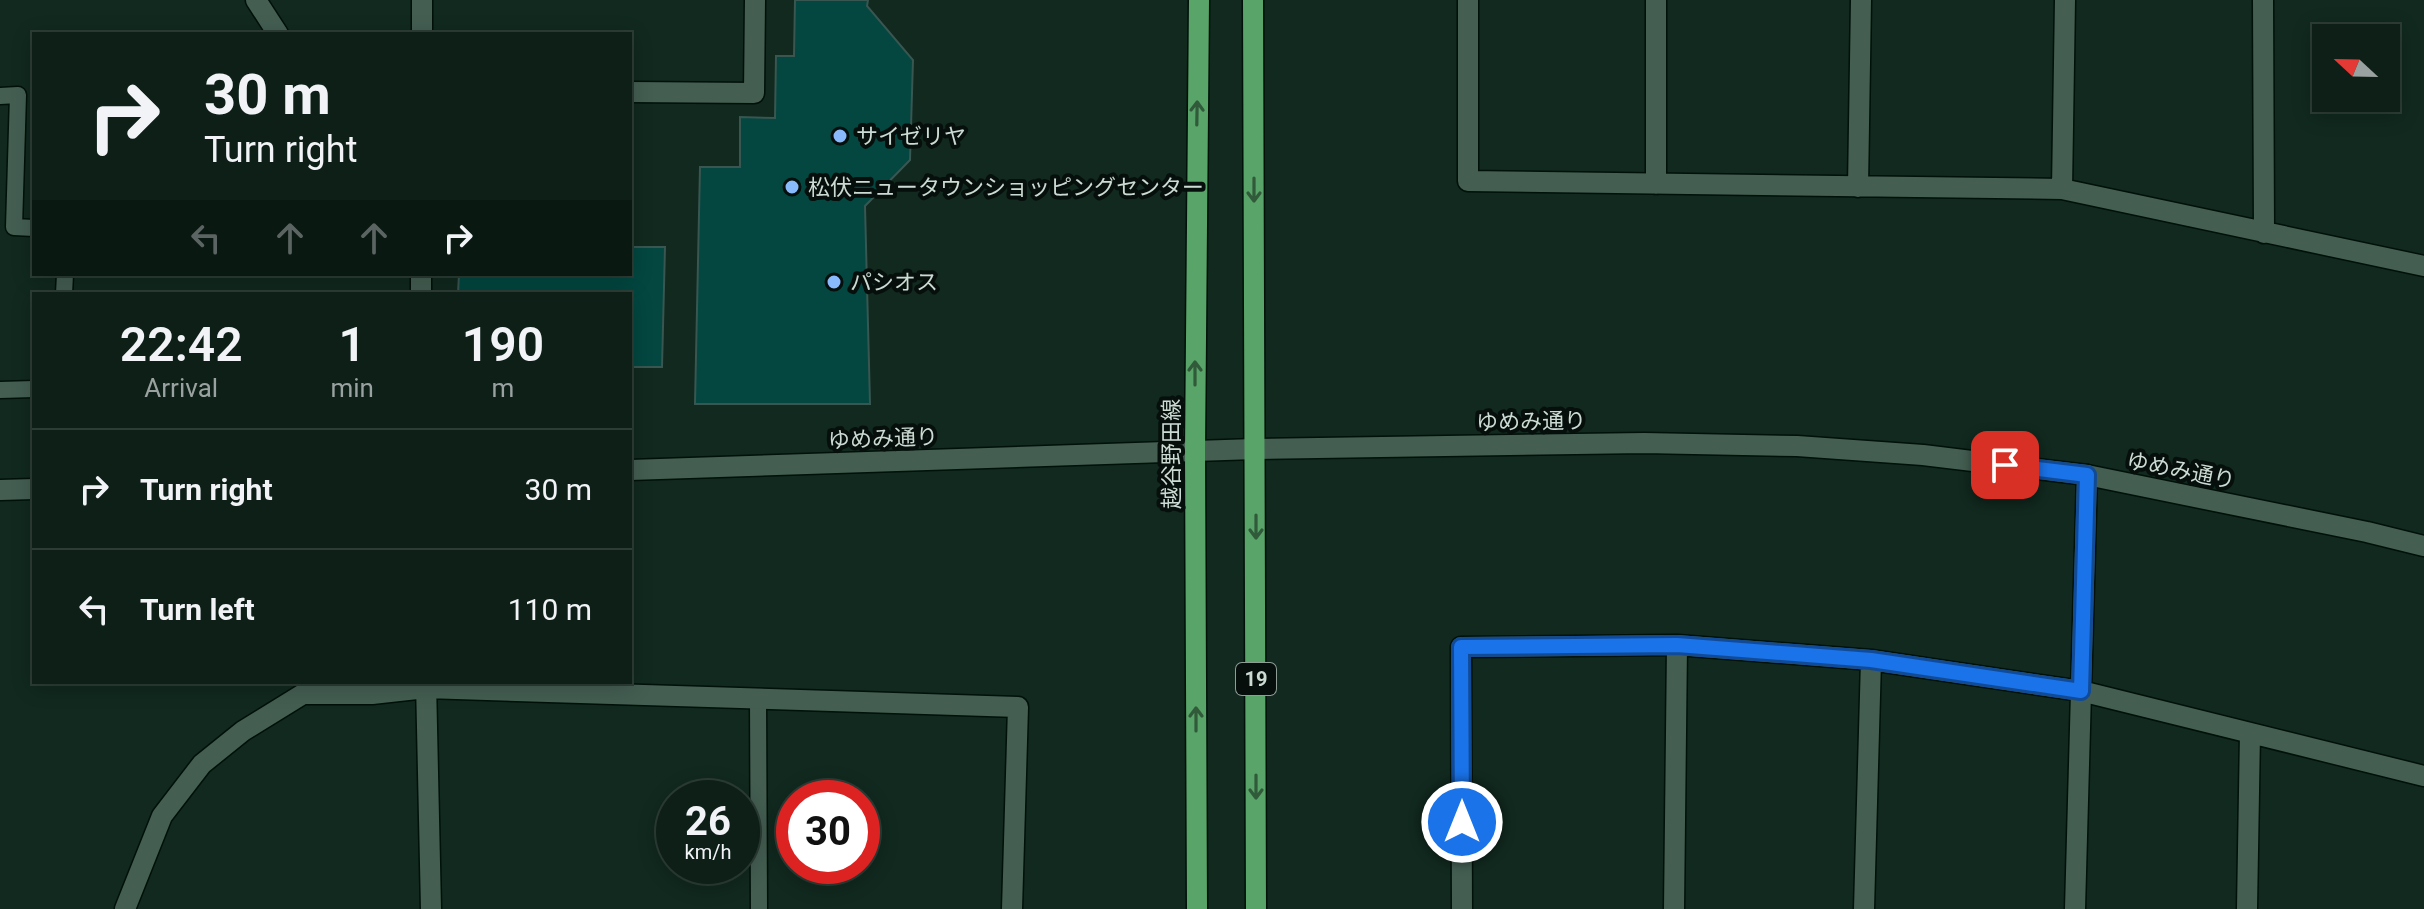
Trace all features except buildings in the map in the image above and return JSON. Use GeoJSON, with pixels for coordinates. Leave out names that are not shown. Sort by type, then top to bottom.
{"type":"FeatureCollection","features":[{"type":"Feature","properties":{"kind":"main road","name":"越谷野田線"},"geometry":{"type":"LineString","coordinates":[[1197,909],[1195,451],[1199,0]]}},
{"type":"Feature","properties":{"kind":"main road","name":"19"},"geometry":{"type":"LineString","coordinates":[[1253,0],[1256,909]]}},
{"type":"Feature","properties":{"kind":"street"},"geometry":{"type":"LineString","coordinates":[[256,0],[277,32]]}},
{"type":"Feature","properties":{"kind":"street"},"geometry":{"type":"LineString","coordinates":[[422,0],[422,32]]}},
{"type":"Feature","properties":{"kind":"street"},"geometry":{"type":"LineString","coordinates":[[632,92],[754,93],[755,0]]}},
{"type":"Feature","properties":{"kind":"street"},"geometry":{"type":"LineString","coordinates":[[1468,0],[1468,181],[2062,189],[2424,266]]}},
{"type":"Feature","properties":{"kind":"street"},"geometry":{"type":"LineString","coordinates":[[1656,0],[1656,184]]}},
{"type":"Feature","properties":{"kind":"street"},"geometry":{"type":"LineString","coordinates":[[1858,187],[1861,0]]}},
{"type":"Feature","properties":{"kind":"street"},"geometry":{"type":"LineString","coordinates":[[2062,189],[2065,0]]}},
{"type":"Feature","properties":{"kind":"street"},"geometry":{"type":"LineString","coordinates":[[2263,0],[2264,233]]}},
{"type":"Feature","properties":{"kind":"street","name":"ゆめみ通り"},"geometry":{"type":"LineString","coordinates":[[632,470],[1255,449],[1644,443],[1797,446],[1923,455],[2087,475],[2424,546]]}},
{"type":"Feature","properties":{"kind":"street"},"geometry":{"type":"LineString","coordinates":[[2075,909],[2087,475]]}},
{"type":"Feature","properties":{"kind":"street"},"geometry":{"type":"LineString","coordinates":[[0,490],[32,489]]}},
{"type":"Feature","properties":{"kind":"street"},"geometry":{"type":"LineString","coordinates":[[1674,909],[1677,645]]}},
{"type":"Feature","properties":{"kind":"street"},"geometry":{"type":"LineString","coordinates":[[1462,909],[1461,647],[1677,645],[1871,660],[2081,691],[2424,776]]}},
{"type":"Feature","properties":{"kind":"street"},"geometry":{"type":"LineString","coordinates":[[1864,909],[1871,660]]}},
{"type":"Feature","properties":{"kind":"street"},"geometry":{"type":"LineString","coordinates":[[426,685],[431,909]]}},
{"type":"Feature","properties":{"kind":"street"},"geometry":{"type":"LineString","coordinates":[[125,909],[162,816],[202,764],[243,731],[303,694],[372,694],[426,685],[1018,707],[1012,909]]}},
{"type":"Feature","properties":{"kind":"street"},"geometry":{"type":"LineString","coordinates":[[2247,909],[2250,733]]}},
{"type":"Feature","properties":{"kind":"lane"},"geometry":{"type":"LineString","coordinates":[[0,96],[18,95],[14,227],[32,228]]}},
{"type":"Feature","properties":{"kind":"lane"},"geometry":{"type":"LineString","coordinates":[[0,390],[32,389]]}},
{"type":"Feature","properties":{"kind":"lane"},"geometry":{"type":"LineString","coordinates":[[758,699],[759,909]]}},
{"type":"Feature","properties":{"kind":"place","name":"サイゼリヤ"},"geometry":{"type":"Point","coordinates":[840,136]}},
{"type":"Feature","properties":{"kind":"place","name":"松伏ニュータウンショッピングセンター"},"geometry":{"type":"Point","coordinates":[792,187]}},
{"type":"Feature","properties":{"kind":"place","name":"パシオス"},"geometry":{"type":"Point","coordinates":[834,282]}},
{"type":"Feature","properties":{"kind":"route"},"geometry":{"type":"LineString","coordinates":[[1462,822],[1461,647],[1677,645],[1871,660],[2081,691],[2087,475],[2005,465]]}}]}
